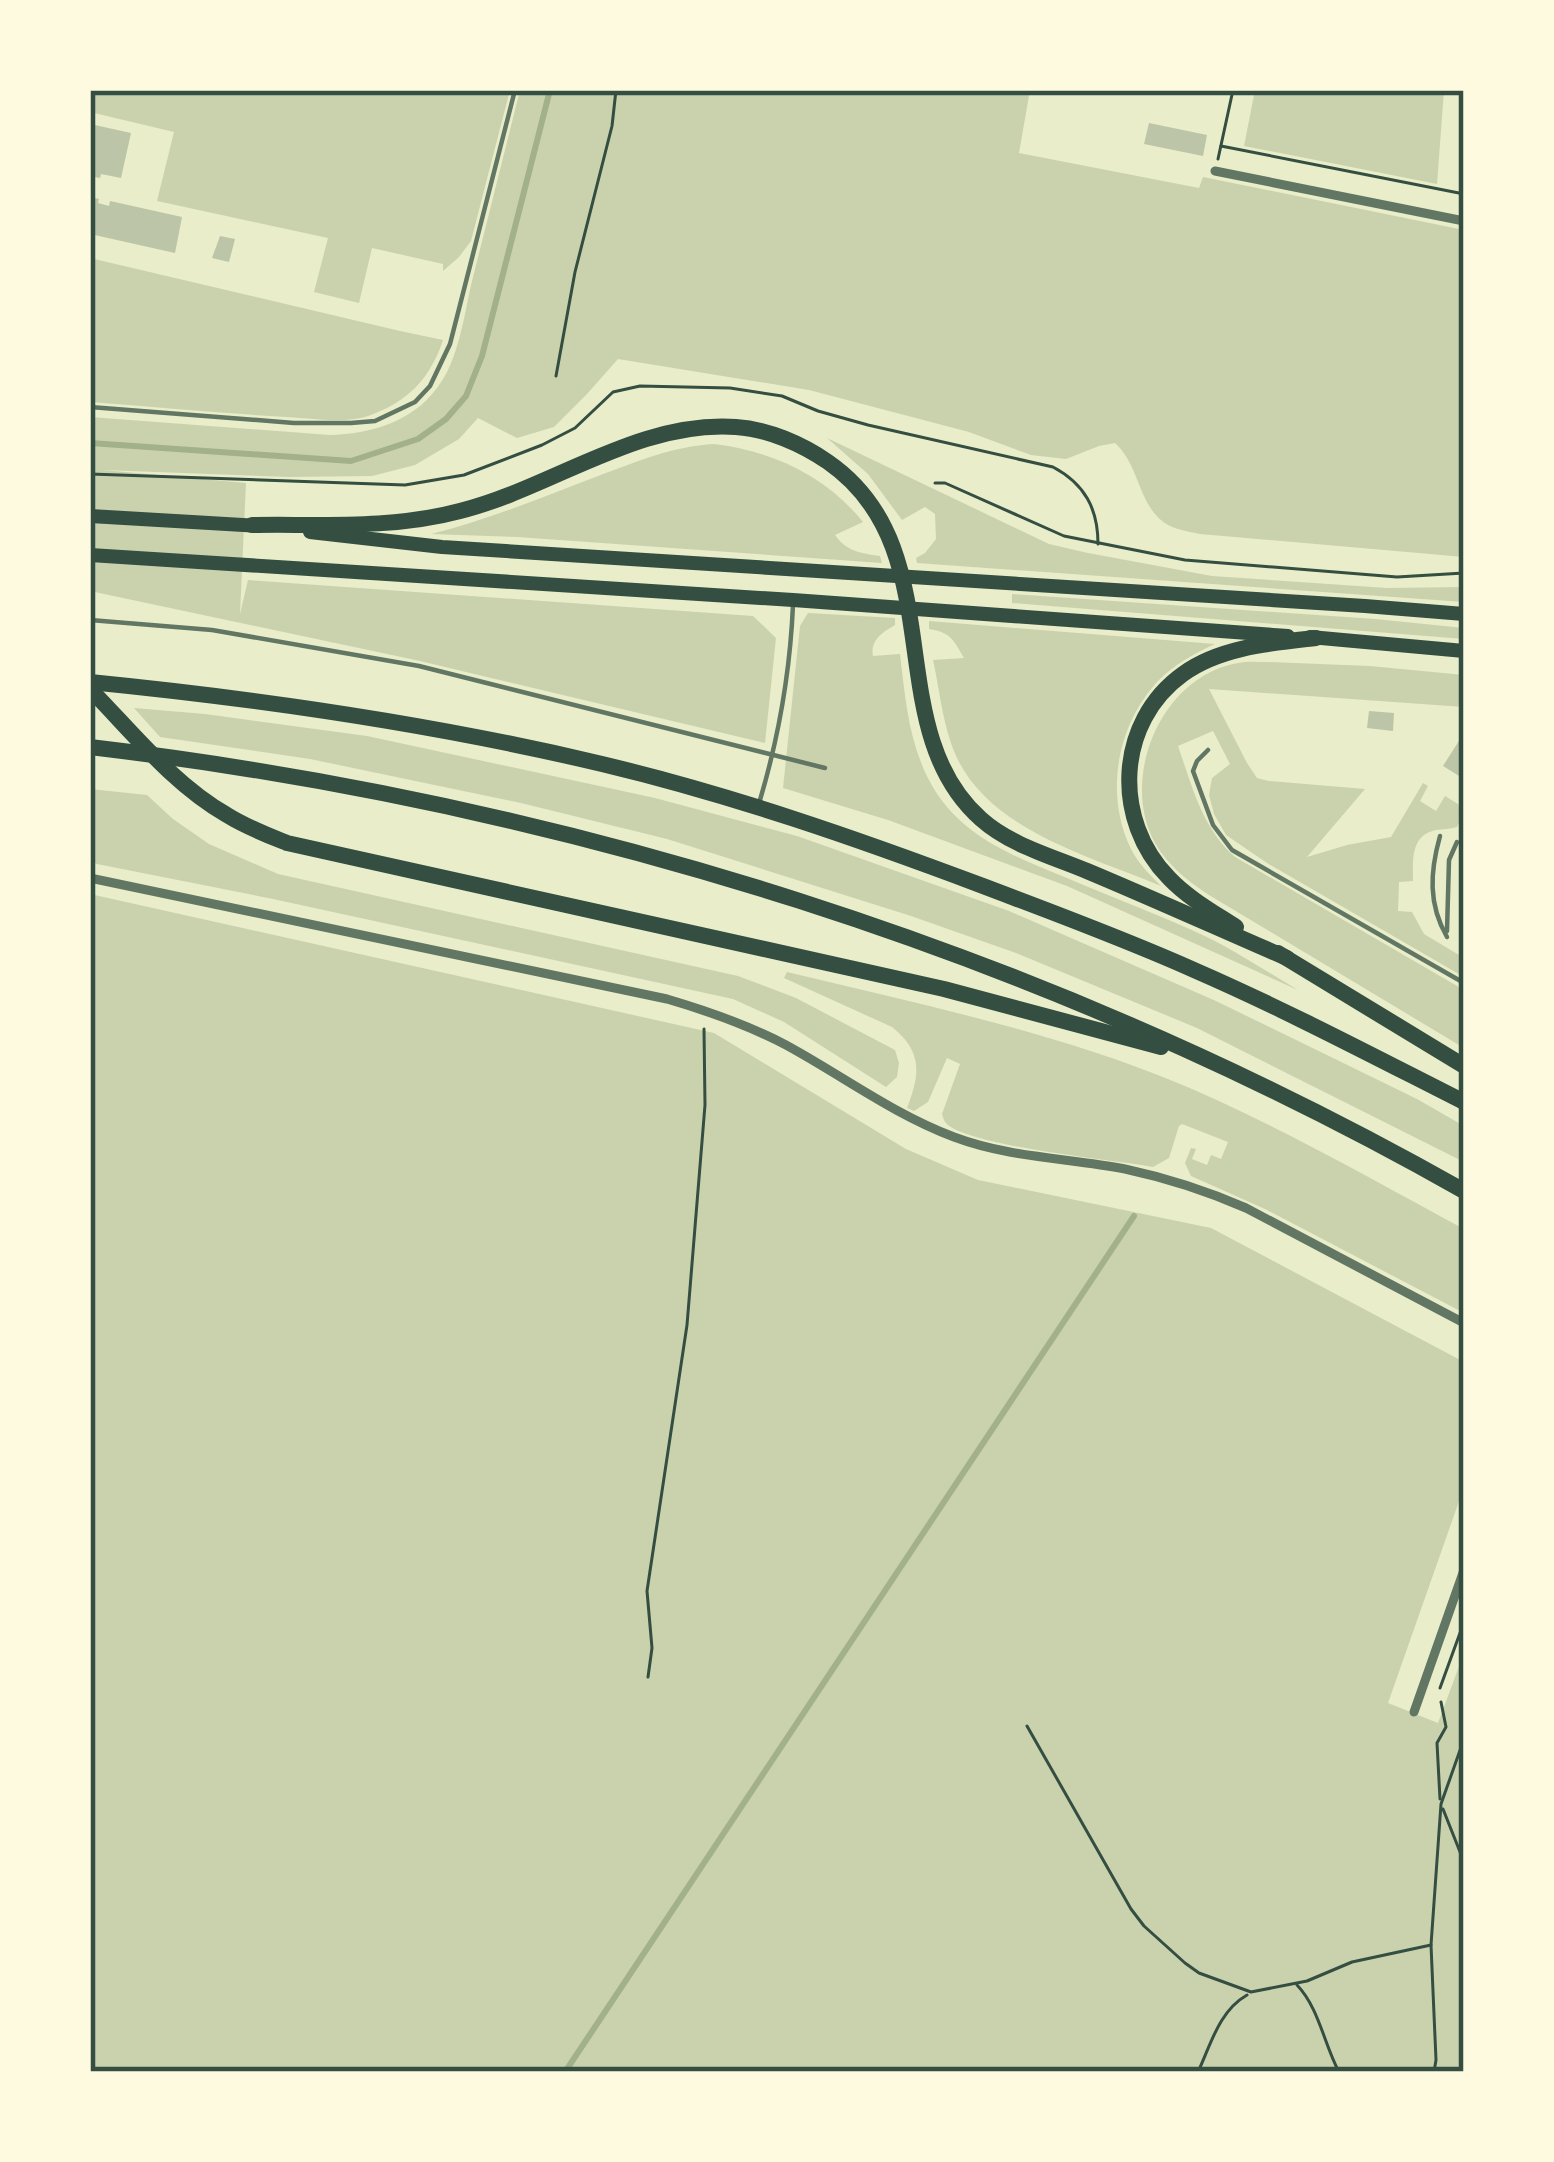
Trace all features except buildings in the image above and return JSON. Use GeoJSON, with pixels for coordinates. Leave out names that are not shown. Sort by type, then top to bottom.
{"type":"FeatureCollection","features":[{"type":"Feature","properties":{"kind":"highway"},"geometry":{"type":"LineString","coordinates":[[252,525],[434,517],[492,502],[669,432],[742,427],[778,436],[839,469],[888,529],[898,556],[938,759],[958,793],[982,820],[1028,848],[1287,958]]}},
{"type":"Feature","properties":{"kind":"highway"},"geometry":{"type":"LineString","coordinates":[[1316,638],[1245,648],[1184,673],[1145,715],[1133,748],[1129,798],[1147,848],[1167,876],[1196,902],[1464,1066]]}},
{"type":"Feature","properties":{"kind":"highway"},"geometry":{"type":"LineString","coordinates":[[90,686],[270,704],[500,742],[604,764],[758,807],[920,862],[1174,961],[1464,1102]]}},
{"type":"Feature","properties":{"kind":"highway"},"geometry":{"type":"LineString","coordinates":[[90,686],[170,772],[199,796],[238,821],[287,843],[944,989],[1216,1062]]}},
{"type":"Feature","properties":{"kind":"highway"},"geometry":{"type":"LineString","coordinates":[[90,747],[315,780],[564,835],[818,905],[1086,1004],[1324,1114],[1464,1191]]}},
{"type":"Feature","properties":{"kind":"main road"},"geometry":{"type":"LineString","coordinates":[[90,516],[252,525],[442,547],[1464,614]]}},
{"type":"Feature","properties":{"kind":"main road"},"geometry":{"type":"LineString","coordinates":[[90,555],[794,600],[1464,651]]}},
{"type":"Feature","properties":{"kind":"street"},"geometry":{"type":"LineString","coordinates":[[1215,171],[1464,221]]}},
{"type":"Feature","properties":{"kind":"street"},"geometry":{"type":"LineString","coordinates":[[90,878],[705,1010],[783,1044],[894,1112],[959,1139],[1011,1153],[1123,1169],[1212,1193],[1464,1323]]}},
{"type":"Feature","properties":{"kind":"street"},"geometry":{"type":"LineString","coordinates":[[1414,1712],[1464,1570]]}},
{"type":"Feature","properties":{"kind":"lane"},"geometry":{"type":"LineString","coordinates":[[90,407],[351,423],[375,421],[415,402],[430,386],[450,344],[514,90]]}},
{"type":"Feature","properties":{"kind":"lane"},"geometry":{"type":"LineString","coordinates":[[758,807],[788,675],[794,600]]}},
{"type":"Feature","properties":{"kind":"lane"},"geometry":{"type":"LineString","coordinates":[[90,620],[212,631],[418,666],[825,768]]}},
{"type":"Feature","properties":{"kind":"lane"},"geometry":{"type":"LineString","coordinates":[[1208,749],[1193,771],[1214,825],[1232,850],[1464,982]]}},
{"type":"Feature","properties":{"kind":"lane"},"geometry":{"type":"LineString","coordinates":[[1440,836],[1434,858],[1433,908],[1447,937],[1449,860],[1457,842]]}},
{"type":"Feature","properties":{"kind":"path"},"geometry":{"type":"LineString","coordinates":[[556,376],[574,272],[612,127],[616,90]]}},
{"type":"Feature","properties":{"kind":"path"},"geometry":{"type":"LineString","coordinates":[[1215,171],[1233,90]]}},
{"type":"Feature","properties":{"kind":"path"},"geometry":{"type":"LineString","coordinates":[[1221,146],[1464,194]]}},
{"type":"Feature","properties":{"kind":"path"},"geometry":{"type":"LineString","coordinates":[[935,483],[945,483],[1064,536],[1185,560],[1397,578],[1464,573]]}},
{"type":"Feature","properties":{"kind":"path"},"geometry":{"type":"LineString","coordinates":[[648,1677],[652,1648],[647,1591],[687,1325],[705,1105],[704,1021]]}},
{"type":"Feature","properties":{"kind":"path"},"geometry":{"type":"LineString","coordinates":[[1434,2072],[1431,1945],[1441,1804],[1436,1766],[1437,1743],[1446,1727],[1439,1700],[1464,1622]]}},
{"type":"Feature","properties":{"kind":"path"},"geometry":{"type":"LineString","coordinates":[[1027,1726],[1144,1926],[1199,1972],[1251,1992]]}},
{"type":"Feature","properties":{"kind":"path"},"geometry":{"type":"LineString","coordinates":[[1464,1739],[1441,1804],[1464,1862]]}},
{"type":"Feature","properties":{"kind":"path"},"geometry":{"type":"LineString","coordinates":[[1198,2072],[1222,2017],[1233,2002],[1251,1992],[1296,1984],[1352,1962],[1431,1945]]}},
{"type":"Feature","properties":{"kind":"path"},"geometry":{"type":"LineString","coordinates":[[1296,1984],[1311,2006],[1339,2072]]}},
{"type":"Feature","properties":{"kind":"green space"},"geometry":{"type":"Polygon","coordinates":[[[90,90],[510,90],[471,241],[443,271],[443,264],[372,248],[359,303],[314,292],[328,238],[157,201],[174,132],[90,112],[90,90]]]}},
{"type":"Feature","properties":{"kind":"green space"},"geometry":{"type":"Polygon","coordinates":[[[520,90],[1030,90],[1019,153],[1199,188],[1203,177],[1464,230],[1464,557],[1185,531],[1170,526],[1152,510],[1115,443],[1066,459],[1031,455],[969,432],[809,390],[618,359],[554,427],[517,438],[478,418],[459,439],[415,465],[372,476],[103,470],[246,483],[240,614],[248,580],[753,616],[776,638],[765,743],[420,661],[90,591],[90,417],[330,435],[375,429],[403,418],[427,400],[451,364],[460,337],[520,90]]]}},
{"type":"Feature","properties":{"kind":"green space"},"geometry":{"type":"Polygon","coordinates":[[[1255,90],[1444,90],[1437,184],[1244,146],[1255,90]]]}},
{"type":"Feature","properties":{"kind":"green space"},"geometry":{"type":"Polygon","coordinates":[[[90,258],[443,340],[416,387],[395,404],[359,418],[90,402],[90,258]]]}},
{"type":"Feature","properties":{"kind":"green space"},"geometry":{"type":"Polygon","coordinates":[[[827,438],[1049,544],[1212,576],[1387,588],[1464,587],[1464,602],[917,563],[916,558],[936,539],[935,514],[925,507],[902,520],[868,474],[827,438]]]}},
{"type":"Feature","properties":{"kind":"green space"},"geometry":{"type":"Polygon","coordinates":[[[714,444],[777,460],[832,491],[863,522],[835,535],[850,548],[880,556],[882,563],[431,534],[655,455],[714,444]]]}},
{"type":"Feature","properties":{"kind":"green space"},"geometry":{"type":"Polygon","coordinates":[[[1012,594],[1375,619],[1464,628],[1464,639],[1012,603],[1012,594]]]}},
{"type":"Feature","properties":{"kind":"green space"},"geometry":{"type":"Polygon","coordinates":[[[808,613],[895,618],[895,625],[875,641],[873,656],[900,654],[911,731],[923,768],[943,802],[969,828],[1016,856],[1207,937],[1298,990],[1067,886],[888,820],[783,788],[800,626],[808,613]]]}},
{"type":"Feature","properties":{"kind":"green space"},"geometry":{"type":"Polygon","coordinates":[[[929,621],[1215,644],[1159,680],[1133,717],[1119,760],[1118,806],[1123,828],[1137,859],[1161,886],[1039,835],[985,797],[965,772],[951,743],[933,660],[964,658],[947,635],[929,629],[929,621]]]}},
{"type":"Feature","properties":{"kind":"green space"},"geometry":{"type":"Polygon","coordinates":[[[1241,662],[1464,675],[1464,707],[1209,689],[1257,778],[1365,789],[1307,857],[1391,837],[1423,783],[1428,786],[1420,801],[1436,811],[1445,796],[1458,804],[1463,814],[1457,827],[1428,833],[1417,843],[1413,881],[1399,882],[1398,911],[1412,912],[1424,934],[1464,958],[1464,977],[1226,835],[1209,795],[1212,778],[1230,764],[1213,731],[1178,746],[1206,820],[1235,857],[1464,990],[1464,1048],[1209,895],[1179,872],[1155,843],[1145,817],[1142,789],[1145,761],[1168,709],[1187,687],[1211,672],[1241,662]]]}},
{"type":"Feature","properties":{"kind":"green space"},"geometry":{"type":"Polygon","coordinates":[[[134,708],[367,736],[655,798],[797,836],[1009,911],[1216,1001],[1417,1099],[1464,1126],[1464,1162],[1197,1028],[1016,953],[911,916],[667,839],[521,803],[310,759],[160,737],[134,708]]]}},
{"type":"Feature","properties":{"kind":"green space"},"geometry":{"type":"Polygon","coordinates":[[[90,789],[147,795],[209,844],[278,874],[738,976],[796,998],[895,1050],[897,1077],[886,1087],[784,1022],[733,999],[97,864],[90,861],[90,789]]]}},
{"type":"Feature","properties":{"kind":"green space"},"geometry":{"type":"Polygon","coordinates":[[[90,894],[714,1033],[906,1149],[978,1180],[1211,1228],[1464,1362],[1464,1487],[1388,1703],[1438,1723],[1464,1653],[1464,2072],[90,2072],[90,894]]]}},
{"type":"Feature","properties":{"kind":"green space"},"geometry":{"type":"Polygon","coordinates":[[[787,972],[1075,1046],[1168,1079],[1281,1131],[1464,1229],[1464,1313],[1265,1209],[1191,1176],[1185,1163],[1191,1148],[1196,1149],[1192,1159],[1207,1165],[1211,1155],[1221,1159],[1228,1142],[1182,1124],[1169,1158],[1153,1167],[982,1139],[944,1120],[960,1064],[947,1058],[928,1102],[914,1111],[907,1108],[916,1064],[902,1036],[892,1027],[784,978],[787,972]]]}},
{"type":"Feature","properties":{"kind":"waterway"},"geometry":{"type":"LineString","coordinates":[[90,443],[351,461],[418,439],[446,419],[466,396],[482,356],[550,90]]}},
{"type":"Feature","properties":{"kind":"waterway"},"geometry":{"type":"LineString","coordinates":[[565,2072],[1134,1216]]}}]}
